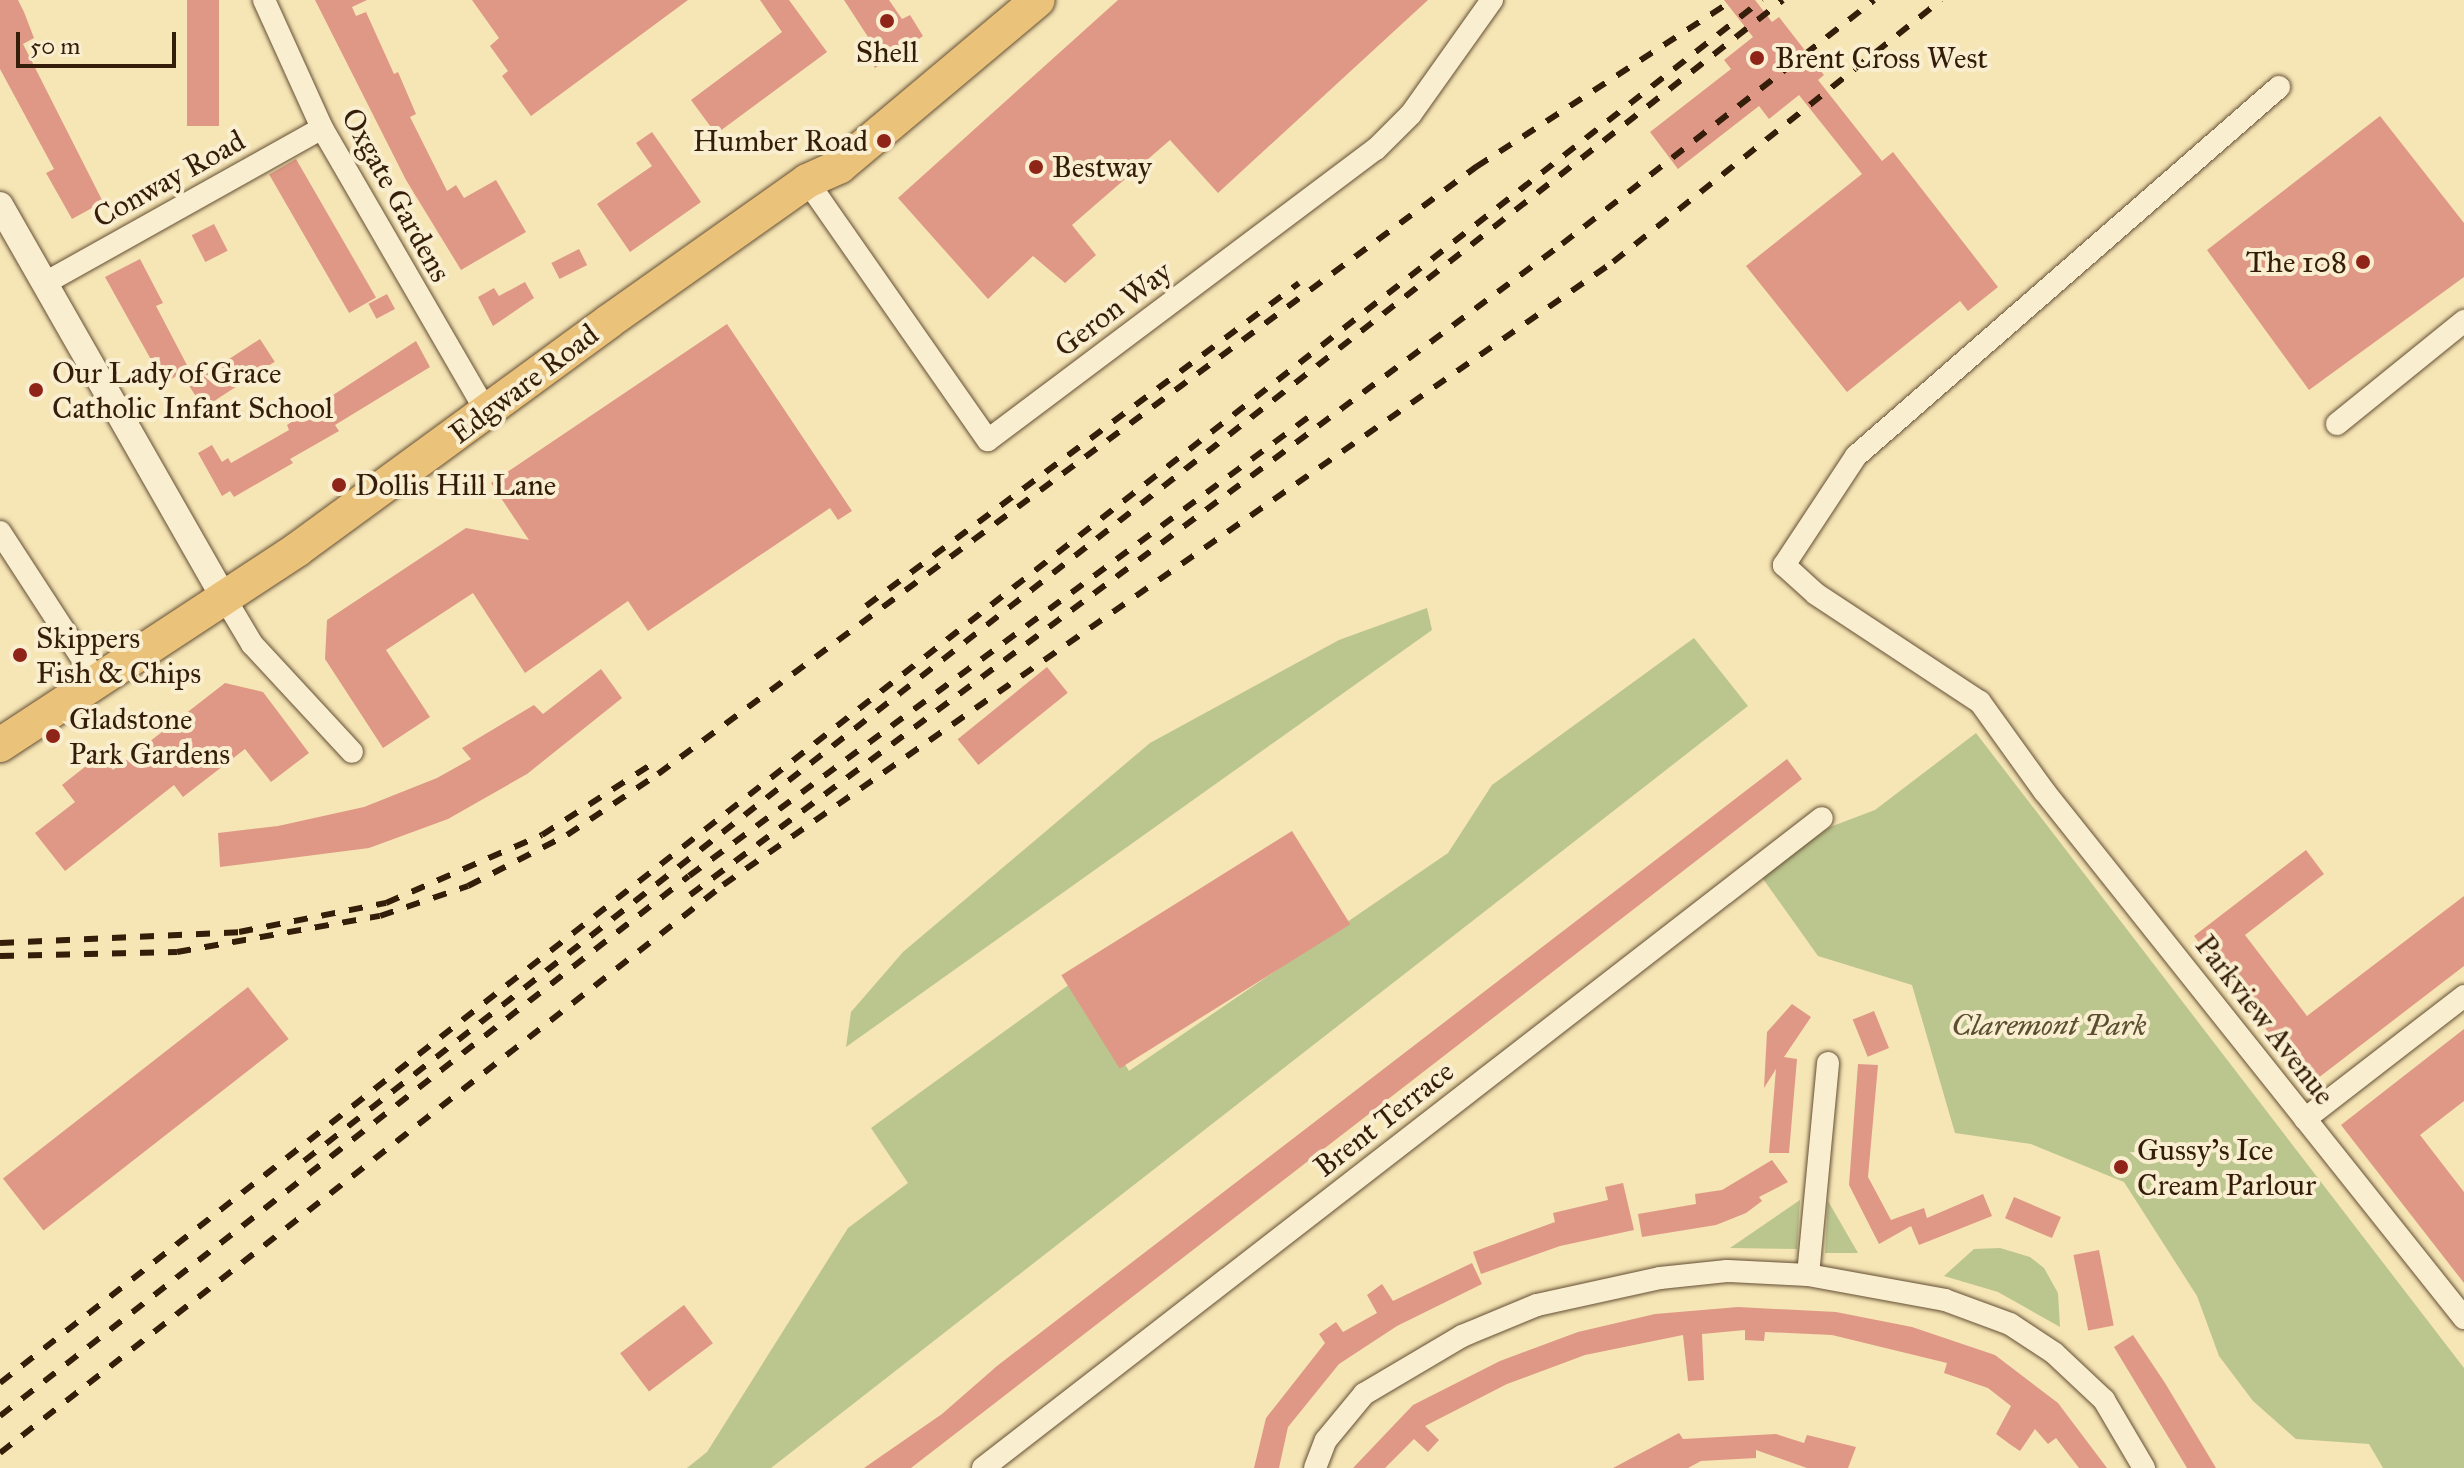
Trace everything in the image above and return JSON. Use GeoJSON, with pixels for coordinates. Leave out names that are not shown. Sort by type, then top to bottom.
{"type":"FeatureCollection","features":[{"type":"Feature","properties":{"kind":"main road","name":"Edgware Road"},"geometry":{"type":"LineString","coordinates":[[807,181],[824,154],[1009,0]]}},
{"type":"Feature","properties":{"kind":"main road","name":"Edgware Road"},"geometry":{"type":"LineString","coordinates":[[0,745],[224,597],[487,413],[807,181],[840,166],[1038,0]]}},
{"type":"Feature","properties":{"kind":"street","name":"Oxgate Gardens"},"geometry":{"type":"LineString","coordinates":[[264,0],[322,128],[487,413]]}},
{"type":"Feature","properties":{"kind":"street","name":"Geron Way"},"geometry":{"type":"LineString","coordinates":[[807,181],[988,440],[1376,149],[1411,114],[1492,0]]}},
{"type":"Feature","properties":{"kind":"street","name":"Parkview Avenue"},"geometry":{"type":"LineString","coordinates":[[2279,87],[1856,456],[1784,565],[1816,594],[1980,702],[2020,758],[2305,1119],[2459,1303]]}},
{"type":"Feature","properties":{"kind":"street","name":"Conway Road"},"geometry":{"type":"LineString","coordinates":[[45,283],[322,128]]}},
{"type":"Feature","properties":{"kind":"street"},"geometry":{"type":"LineString","coordinates":[[0,205],[252,644],[352,752]]}},
{"type":"Feature","properties":{"kind":"street"},"geometry":{"type":"LineString","coordinates":[[2337,424],[2464,321]]}},
{"type":"Feature","properties":{"kind":"street"},"geometry":{"type":"LineString","coordinates":[[0,532],[96,680]]}},
{"type":"Feature","properties":{"kind":"street","name":"Brent Terrace"},"geometry":{"type":"LineString","coordinates":[[983,1468],[1822,818]]}},
{"type":"Feature","properties":{"kind":"street"},"geometry":{"type":"LineString","coordinates":[[2305,1119],[2464,996]]}},
{"type":"Feature","properties":{"kind":"street"},"geometry":{"type":"LineString","coordinates":[[1808,1275],[1828,1063]]}},
{"type":"Feature","properties":{"kind":"street"},"geometry":{"type":"LineString","coordinates":[[1315,1468],[1326,1440],[1364,1394],[1462,1336],[1537,1305],[1673,1277],[1727,1271],[1808,1275],[1945,1300],[2010,1324],[2054,1353],[2104,1400],[2144,1468]]}},
{"type":"Feature","properties":{"kind":"green space"},"geometry":{"type":"Polygon","coordinates":[[[1427,608],[1432,630],[846,1047],[851,1012],[903,952],[1150,743],[1339,640],[1427,608]]]}},
{"type":"Feature","properties":{"kind":"green space"},"geometry":{"type":"Polygon","coordinates":[[[1694,638],[1748,706],[771,1468],[687,1468],[707,1452],[848,1228],[908,1183],[871,1128],[1074,981],[1129,1071],[1448,853],[1492,785],[1694,638]]]}},
{"type":"Feature","properties":{"kind":"green space","name":"Claremont Park"},"geometry":{"type":"Polygon","coordinates":[[[1976,733],[2464,1368],[2464,1468],[2383,1468],[2369,1444],[2296,1439],[2253,1401],[2219,1356],[2197,1296],[2124,1182],[2031,1144],[1955,1133],[1912,985],[1818,956],[1761,876],[1830,827],[1875,810],[1976,733]]]}},
{"type":"Feature","properties":{"kind":"green space"},"geometry":{"type":"Polygon","coordinates":[[[1800,1200],[1797,1249],[1730,1248],[1800,1200]]]}},
{"type":"Feature","properties":{"kind":"green space"},"geometry":{"type":"Polygon","coordinates":[[[1828,1201],[1858,1253],[1825,1253],[1828,1201]]]}},
{"type":"Feature","properties":{"kind":"green space"},"geometry":{"type":"Polygon","coordinates":[[[2000,1248],[2030,1257],[2044,1268],[2058,1293],[2060,1327],[1998,1292],[1944,1276],[1974,1249],[2000,1248]]]}},
{"type":"Feature","properties":{"kind":"building"},"geometry":{"type":"Polygon","coordinates":[[[0,0],[18,0],[34,38],[23,44],[103,202],[72,219],[46,173],[54,169],[0,69],[0,0]]]}},
{"type":"Feature","properties":{"kind":"building"},"geometry":{"type":"Polygon","coordinates":[[[187,0],[219,0],[219,126],[187,126],[187,0]]]}},
{"type":"Feature","properties":{"kind":"building"},"geometry":{"type":"Polygon","coordinates":[[[315,0],[367,0],[352,7],[356,16],[366,12],[394,74],[398,72],[416,114],[410,117],[447,191],[456,185],[464,198],[496,180],[526,232],[461,270],[406,180],[315,0]]]}},
{"type":"Feature","properties":{"kind":"building"},"geometry":{"type":"Polygon","coordinates":[[[472,0],[688,0],[531,116],[502,76],[508,71],[490,46],[499,38],[472,0]]]}},
{"type":"Feature","properties":{"kind":"building"},"geometry":{"type":"Polygon","coordinates":[[[760,0],[789,0],[827,52],[716,134],[691,100],[782,32],[760,0]]]}},
{"type":"Feature","properties":{"kind":"building"},"geometry":{"type":"Polygon","coordinates":[[[844,0],[889,0],[902,19],[910,15],[923,36],[875,68],[861,46],[870,40],[844,0]]]}},
{"type":"Feature","properties":{"kind":"building","name":"Bestway"},"geometry":{"type":"Polygon","coordinates":[[[1118,0],[1428,0],[1218,193],[1170,140],[1072,225],[1096,255],[1065,283],[1033,256],[988,299],[898,198],[1118,0]]]}},
{"type":"Feature","properties":{"kind":"building"},"geometry":{"type":"Polygon","coordinates":[[[1724,0],[1755,0],[1772,22],[1779,17],[1824,75],[1818,80],[1882,161],[1893,152],[1998,287],[1968,311],[1960,301],[1847,392],[1746,266],[1862,174],[1799,95],[1769,119],[1759,106],[1678,169],[1650,132],[1731,69],[1724,60],[1753,37],[1724,0]]]}},
{"type":"Feature","properties":{"kind":"building"},"geometry":{"type":"Polygon","coordinates":[[[2380,116],[2464,223],[2464,277],[2309,390],[2207,250],[2380,116]]]}},
{"type":"Feature","properties":{"kind":"building"},"geometry":{"type":"Polygon","coordinates":[[[652,132],[701,202],[630,252],[597,204],[652,166],[636,143],[652,132]]]}},
{"type":"Feature","properties":{"kind":"building"},"geometry":{"type":"Polygon","coordinates":[[[296,159],[376,298],[349,313],[269,174],[296,159]]]}},
{"type":"Feature","properties":{"kind":"building"},"geometry":{"type":"Polygon","coordinates":[[[214,224],[228,251],[205,262],[192,235],[214,224]]]}},
{"type":"Feature","properties":{"kind":"building"},"geometry":{"type":"Polygon","coordinates":[[[579,249],[587,265],[560,279],[551,263],[579,249]]]}},
{"type":"Feature","properties":{"kind":"building"},"geometry":{"type":"Polygon","coordinates":[[[140,259],[163,303],[156,306],[189,369],[164,383],[105,277],[140,259]]]}},
{"type":"Feature","properties":{"kind":"building"},"geometry":{"type":"Polygon","coordinates":[[[525,282],[534,298],[493,326],[478,297],[494,288],[499,296],[525,282]]]}},
{"type":"Feature","properties":{"kind":"building"},"geometry":{"type":"Polygon","coordinates":[[[387,294],[395,309],[376,319],[368,304],[387,294]]]}},
{"type":"Feature","properties":{"kind":"building"},"geometry":{"type":"Polygon","coordinates":[[[727,324],[852,511],[838,520],[830,508],[648,631],[628,601],[525,673],[473,593],[386,650],[430,717],[383,748],[325,659],[327,620],[466,528],[529,540],[491,483],[727,324]]]}},
{"type":"Feature","properties":{"kind":"building"},"geometry":{"type":"Polygon","coordinates":[[[260,339],[275,362],[203,408],[189,385],[260,339]]]}},
{"type":"Feature","properties":{"kind":"building"},"geometry":{"type":"Polygon","coordinates":[[[416,341],[430,367],[335,425],[339,431],[290,459],[293,463],[234,497],[230,491],[222,496],[198,453],[212,445],[222,462],[228,458],[231,463],[289,430],[287,425],[416,341]]]}},
{"type":"Feature","properties":{"kind":"building"},"geometry":{"type":"Polygon","coordinates":[[[1047,667],[1068,693],[978,765],[958,739],[1047,667]]]}},
{"type":"Feature","properties":{"kind":"building"},"geometry":{"type":"Polygon","coordinates":[[[601,669],[622,698],[527,774],[448,819],[369,848],[220,867],[218,833],[278,826],[364,807],[437,778],[471,759],[462,748],[534,705],[543,714],[601,669]]]}},
{"type":"Feature","properties":{"kind":"building"},"geometry":{"type":"Polygon","coordinates":[[[225,683],[263,692],[309,753],[271,782],[245,749],[183,797],[174,785],[65,871],[35,833],[75,802],[62,785],[100,755],[113,770],[225,683]]]}},
{"type":"Feature","properties":{"kind":"building"},"geometry":{"type":"Polygon","coordinates":[[[1787,759],[1802,779],[911,1468],[864,1468],[942,1414],[997,1366],[1787,759]]]}},
{"type":"Feature","properties":{"kind":"building"},"geometry":{"type":"Polygon","coordinates":[[[1292,831],[1350,924],[1120,1068],[1061,975],[1292,831]]]}},
{"type":"Feature","properties":{"kind":"building"},"geometry":{"type":"Polygon","coordinates":[[[2306,850],[2324,874],[2245,935],[2307,1016],[2464,896],[2464,966],[2309,1085],[2194,936],[2306,850]]]}},
{"type":"Feature","properties":{"kind":"building"},"geometry":{"type":"Polygon","coordinates":[[[248,987],[289,1039],[44,1230],[3,1178],[248,987]]]}},
{"type":"Feature","properties":{"kind":"building"},"geometry":{"type":"Polygon","coordinates":[[[1792,1004],[1811,1017],[1784,1057],[1797,1059],[1789,1153],[1769,1153],[1776,1069],[1764,1088],[1767,1032],[1792,1004]]]}},
{"type":"Feature","properties":{"kind":"building"},"geometry":{"type":"Polygon","coordinates":[[[1874,1011],[1889,1048],[1868,1057],[1853,1020],[1874,1011]]]}},
{"type":"Feature","properties":{"kind":"building"},"geometry":{"type":"Polygon","coordinates":[[[2464,1029],[2464,1101],[2420,1135],[2464,1192],[2464,1283],[2341,1125],[2464,1029]]]}},
{"type":"Feature","properties":{"kind":"building"},"geometry":{"type":"Polygon","coordinates":[[[1858,1064],[1878,1065],[1868,1177],[1891,1220],[1924,1208],[1927,1218],[1983,1194],[1992,1216],[1919,1245],[1911,1226],[1879,1244],[1849,1185],[1858,1064]]]}},
{"type":"Feature","properties":{"kind":"building"},"geometry":{"type":"Polygon","coordinates":[[[1772,1160],[1788,1182],[1759,1197],[1762,1201],[1746,1213],[1716,1225],[1642,1237],[1638,1214],[1696,1204],[1695,1194],[1722,1190],[1772,1160]]]}},
{"type":"Feature","properties":{"kind":"building"},"geometry":{"type":"Polygon","coordinates":[[[1623,1183],[1634,1230],[1560,1246],[1481,1274],[1473,1252],[1555,1222],[1553,1213],[1608,1200],[1605,1187],[1623,1183]]]}},
{"type":"Feature","properties":{"kind":"building"},"geometry":{"type":"Polygon","coordinates":[[[2014,1197],[2061,1217],[2052,1238],[2005,1218],[2014,1197]]]}},
{"type":"Feature","properties":{"kind":"building"},"geometry":{"type":"Polygon","coordinates":[[[2099,1250],[2114,1326],[2088,1331],[2073,1255],[2099,1250]]]}},
{"type":"Feature","properties":{"kind":"building"},"geometry":{"type":"Polygon","coordinates":[[[1472,1263],[1482,1284],[1397,1326],[1339,1364],[1288,1427],[1279,1468],[1254,1468],[1266,1418],[1325,1343],[1319,1334],[1336,1322],[1343,1332],[1377,1313],[1367,1295],[1382,1284],[1393,1301],[1472,1263]]]}},
{"type":"Feature","properties":{"kind":"building"},"geometry":{"type":"Polygon","coordinates":[[[684,1305],[713,1343],[649,1391],[620,1353],[684,1305]]]}},
{"type":"Feature","properties":{"kind":"building"},"geometry":{"type":"Polygon","coordinates":[[[1738,1307],[1836,1312],[1912,1327],[1995,1355],[2058,1403],[2107,1468],[2079,1468],[2056,1438],[2048,1444],[2035,1429],[2020,1451],[1996,1434],[2011,1406],[1988,1388],[1944,1373],[1947,1363],[1832,1335],[1765,1332],[1764,1341],[1745,1340],[1745,1330],[1702,1334],[1704,1380],[1688,1381],[1683,1335],[1585,1355],[1507,1384],[1425,1426],[1439,1440],[1428,1452],[1414,1439],[1385,1468],[1353,1468],[1413,1405],[1500,1361],[1578,1332],[1655,1314],[1738,1307]]]}},
{"type":"Feature","properties":{"kind":"building"},"geometry":{"type":"Polygon","coordinates":[[[2133,1335],[2216,1468],[2187,1468],[2114,1347],[2133,1335]]]}},
{"type":"Feature","properties":{"kind":"building"},"geometry":{"type":"Polygon","coordinates":[[[1679,1433],[1683,1439],[1776,1434],[1804,1443],[1807,1435],[1856,1447],[1848,1468],[1807,1468],[1756,1450],[1756,1458],[1701,1461],[1688,1468],[1613,1468],[1679,1433]]]}},
{"type":"Feature","properties":{"kind":"railway"},"geometry":{"type":"LineString","coordinates":[[0,956],[177,952],[380,916],[468,886],[567,835],[658,774],[1476,167],[1733,0]]}},
{"type":"Feature","properties":{"kind":"railway"},"geometry":{"type":"LineString","coordinates":[[0,1383],[1762,0]]}},
{"type":"Feature","properties":{"kind":"railway"},"geometry":{"type":"LineString","coordinates":[[304,1161],[1783,0]]}},
{"type":"Feature","properties":{"kind":"railway"},"geometry":{"type":"LineString","coordinates":[[690,895],[1562,244],[1874,0]]}},
{"type":"Feature","properties":{"kind":"railway"},"geometry":{"type":"LineString","coordinates":[[0,1453],[723,885],[1613,262],[1941,0]]}},
{"type":"Feature","properties":{"kind":"railway"},"geometry":{"type":"LineString","coordinates":[[866,606],[1299,283]]}},
{"type":"Feature","properties":{"kind":"railway"},"geometry":{"type":"LineString","coordinates":[[0,1416],[689,876],[1318,410]]}},
{"type":"Feature","properties":{"kind":"railway"},"geometry":{"type":"LineString","coordinates":[[0,943],[239,932],[386,903],[542,835],[650,765]]}},
{"type":"Feature","properties":{"kind":"place","name":"Shell"},"geometry":{"type":"Point","coordinates":[887,21]}},
{"type":"Feature","properties":{"kind":"place","name":"Brent Cross West"},"geometry":{"type":"Point","coordinates":[1757,58]}},
{"type":"Feature","properties":{"kind":"place","name":"Humber Road"},"geometry":{"type":"Point","coordinates":[884,141]}},
{"type":"Feature","properties":{"kind":"place","name":"Bestway"},"geometry":{"type":"Point","coordinates":[1036,167]}},
{"type":"Feature","properties":{"kind":"place","name":"The 108"},"geometry":{"type":"Point","coordinates":[2363,262]}},
{"type":"Feature","properties":{"kind":"place","name":"Our Lady of Grace Catholic Infant School"},"geometry":{"type":"Point","coordinates":[36,390]}},
{"type":"Feature","properties":{"kind":"place","name":"Dollis Hill Lane"},"geometry":{"type":"Point","coordinates":[339,485]}},
{"type":"Feature","properties":{"kind":"place","name":"Skippers Fish & Chips"},"geometry":{"type":"Point","coordinates":[20,655]}},
{"type":"Feature","properties":{"kind":"place","name":"Gladstone Park Gardens"},"geometry":{"type":"Point","coordinates":[53,736]}},
{"type":"Feature","properties":{"kind":"place","name":"Gussy's Ice Cream Parlour"},"geometry":{"type":"Point","coordinates":[2121,1167]}}]}
